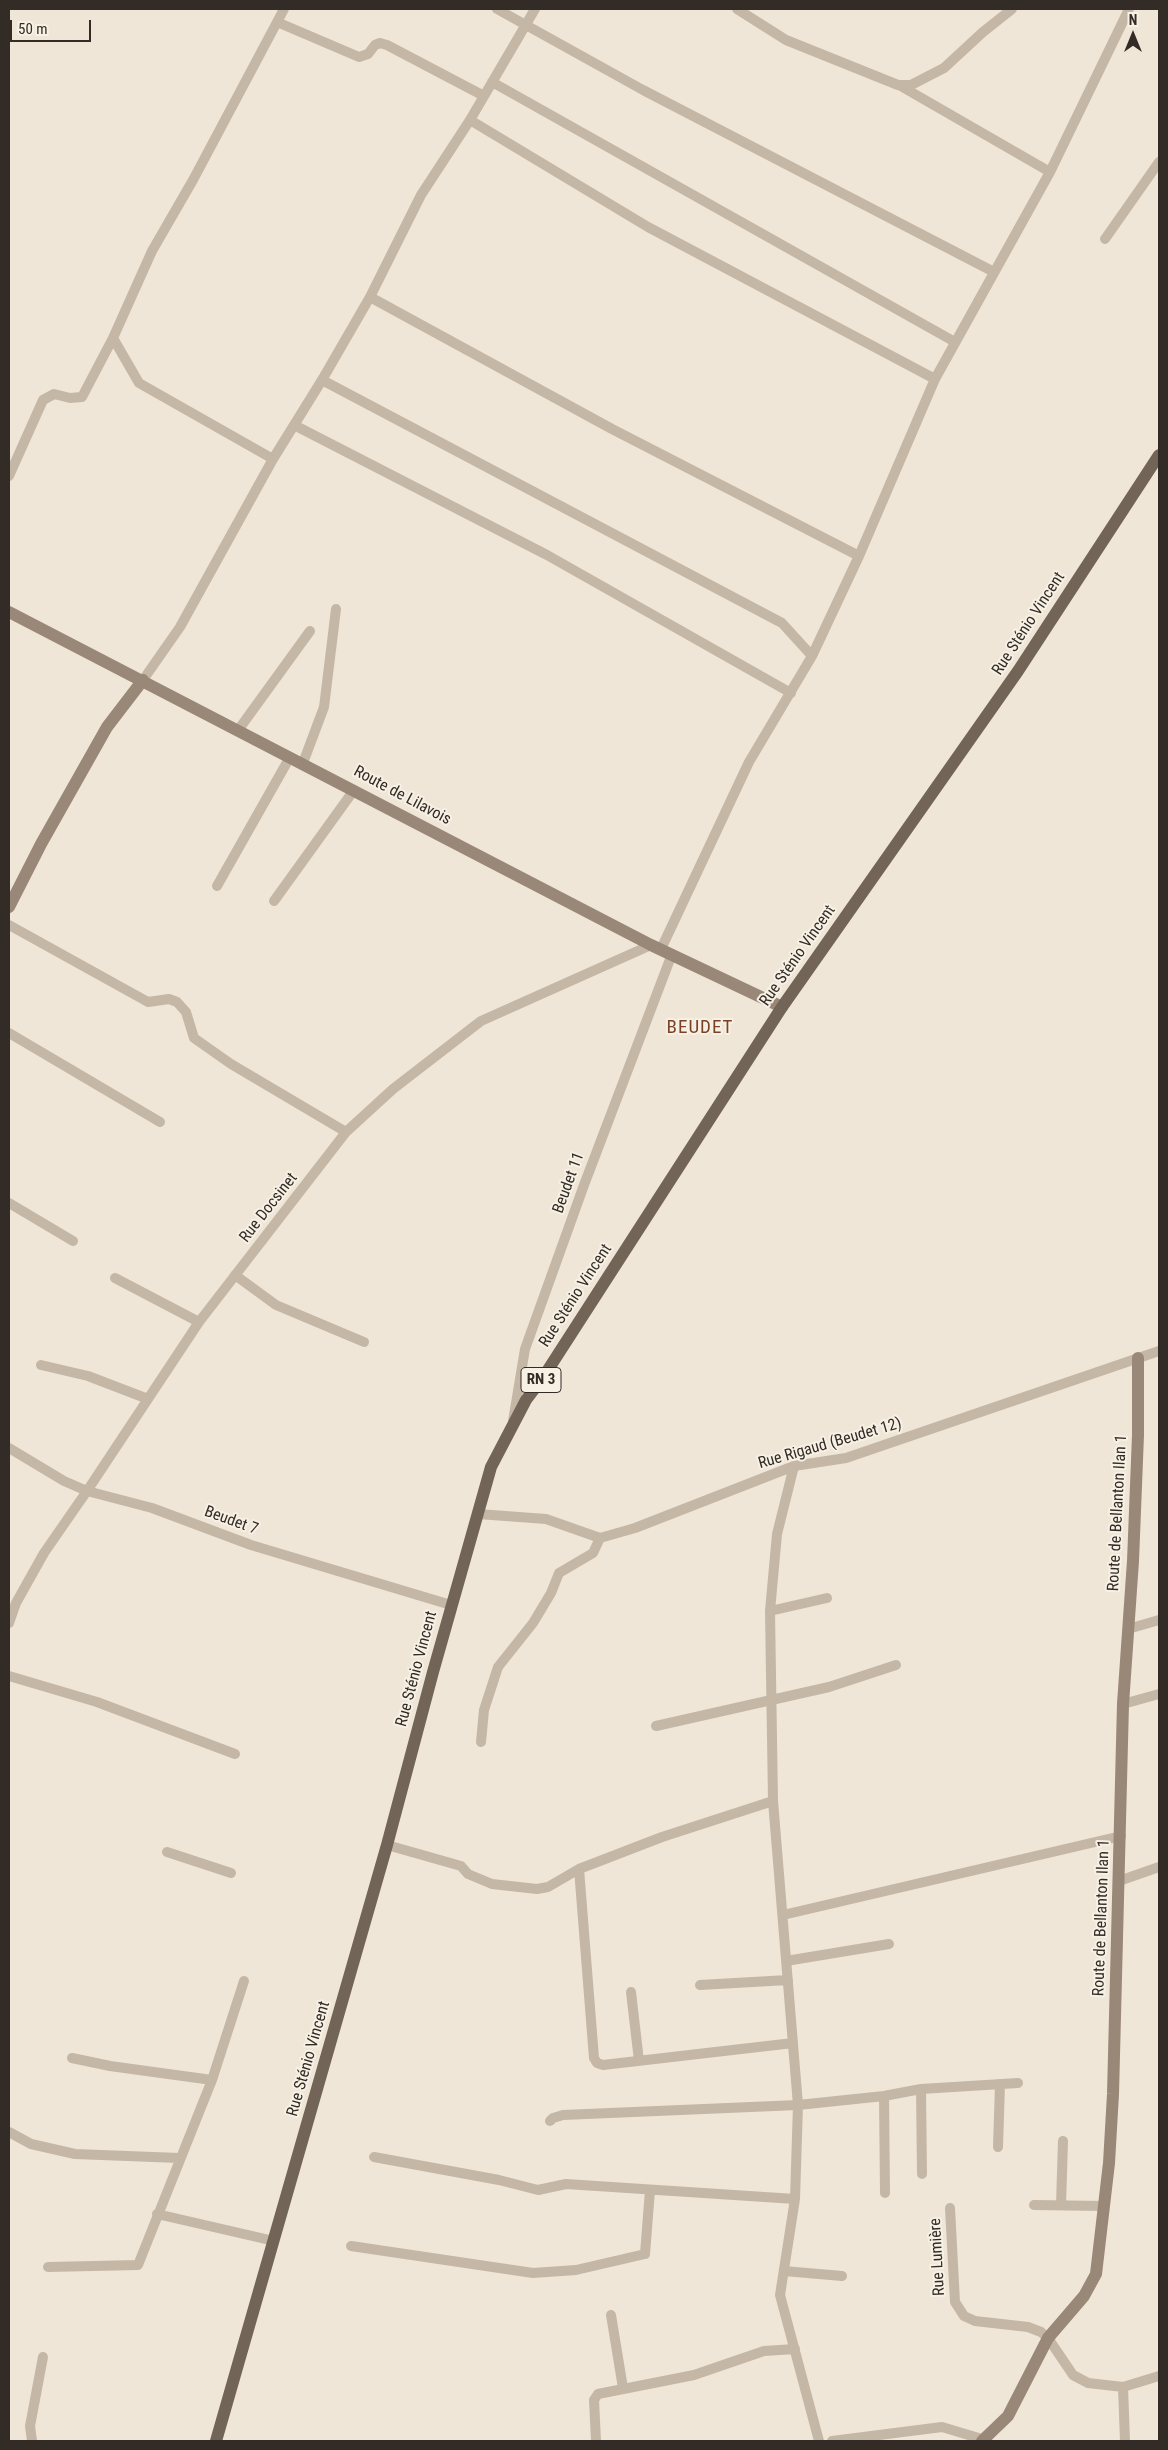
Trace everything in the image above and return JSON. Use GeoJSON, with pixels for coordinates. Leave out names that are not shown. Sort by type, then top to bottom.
{"type":"FeatureCollection","features":[{"type":"Feature","properties":{"kind":"main road","name":"Rue Sténio Vincent"},"geometry":{"type":"LineString","coordinates":[[216,2441],[387,1845],[451,1605],[491,1467],[526,1400],[544,1376],[782,1007],[1018,671],[1159,455]]}},
{"type":"Feature","properties":{"kind":"street"},"geometry":{"type":"LineString","coordinates":[[9,476],[43,400],[54,394],[77,399],[82,397],[113,338],[152,251],[193,180],[284,9]]}},
{"type":"Feature","properties":{"kind":"street"},"geometry":{"type":"LineString","coordinates":[[497,9],[652,94],[994,272]]}},
{"type":"Feature","properties":{"kind":"street"},"geometry":{"type":"LineString","coordinates":[[10,902],[106,727],[143,680],[180,627],[272,459],[322,380],[370,296],[421,195],[470,120],[535,9]]}},
{"type":"Feature","properties":{"kind":"street"},"geometry":{"type":"LineString","coordinates":[[738,9],[786,40],[898,85],[1050,172]]}},
{"type":"Feature","properties":{"kind":"street"},"geometry":{"type":"LineString","coordinates":[[898,85],[911,85],[944,68],[1012,9]]}},
{"type":"Feature","properties":{"kind":"street","name":"Beudet 11"},"geometry":{"type":"LineString","coordinates":[[512,1427],[525,1349],[584,1185],[662,949],[749,762],[812,656],[859,556],[934,379],[1050,172],[1129,9]]}},
{"type":"Feature","properties":{"kind":"street"},"geometry":{"type":"LineString","coordinates":[[277,22],[360,58],[368,54],[375,45],[387,45],[484,96]]}},
{"type":"Feature","properties":{"kind":"street"},"geometry":{"type":"LineString","coordinates":[[492,82],[955,342]]}},
{"type":"Feature","properties":{"kind":"street"},"geometry":{"type":"LineString","coordinates":[[470,120],[648,227],[934,379]]}},
{"type":"Feature","properties":{"kind":"street"},"geometry":{"type":"LineString","coordinates":[[1106,239],[1159,162]]}},
{"type":"Feature","properties":{"kind":"street"},"geometry":{"type":"LineString","coordinates":[[370,296],[612,429],[859,556]]}},
{"type":"Feature","properties":{"kind":"street"},"geometry":{"type":"LineString","coordinates":[[113,338],[139,383],[272,459]]}},
{"type":"Feature","properties":{"kind":"street"},"geometry":{"type":"LineString","coordinates":[[322,380],[782,623],[812,656]]}},
{"type":"Feature","properties":{"kind":"street"},"geometry":{"type":"LineString","coordinates":[[294,425],[547,555],[791,693]]}},
{"type":"Feature","properties":{"kind":"street"},"geometry":{"type":"LineString","coordinates":[[303,763],[322,716],[336,609]]}},
{"type":"Feature","properties":{"kind":"street","name":"Route de Lilavois"},"geometry":{"type":"LineString","coordinates":[[9,612],[239,729],[662,949],[782,1007]]}},
{"type":"Feature","properties":{"kind":"street"},"geometry":{"type":"LineString","coordinates":[[239,729],[310,631]]}},
{"type":"Feature","properties":{"kind":"street"},"geometry":{"type":"LineString","coordinates":[[218,886],[290,756]]}},
{"type":"Feature","properties":{"kind":"street"},"geometry":{"type":"LineString","coordinates":[[274,901],[354,790]]}},
{"type":"Feature","properties":{"kind":"street"},"geometry":{"type":"LineString","coordinates":[[9,925],[148,1002],[169,999],[177,1002],[186,1012],[194,1038],[231,1064],[346,1132]]}},
{"type":"Feature","properties":{"kind":"street","name":"Rue Docsinet"},"geometry":{"type":"LineString","coordinates":[[9,1624],[16,1603],[44,1553],[199,1322],[346,1132],[393,1089],[481,1021],[662,949]]}},
{"type":"Feature","properties":{"kind":"street"},"geometry":{"type":"LineString","coordinates":[[9,1033],[160,1122]]}},
{"type":"Feature","properties":{"kind":"street"},"geometry":{"type":"LineString","coordinates":[[9,1203],[73,1241]]}},
{"type":"Feature","properties":{"kind":"street"},"geometry":{"type":"LineString","coordinates":[[235,1275],[276,1305],[364,1342]]}},
{"type":"Feature","properties":{"kind":"street"},"geometry":{"type":"LineString","coordinates":[[116,1278],[199,1322]]}},
{"type":"Feature","properties":{"kind":"street","name":"Rue Rigaud (Beudet 12)"},"geometry":{"type":"LineString","coordinates":[[600,1538],[635,1528],[794,1466],[846,1458],[1159,1351]]}},
{"type":"Feature","properties":{"kind":"street","name":"Route de Bellanton Ilan 1"},"geometry":{"type":"LineString","coordinates":[[982,2440],[1008,2416],[1048,2338],[1084,2296],[1096,2274],[1104,2206],[1113,2094],[1120,1881],[1123,1704],[1138,1435],[1138,1358]]}},
{"type":"Feature","properties":{"kind":"street"},"geometry":{"type":"LineString","coordinates":[[41,1365],[88,1376],[148,1398]]}},
{"type":"Feature","properties":{"kind":"street","name":"Beudet 7"},"geometry":{"type":"LineString","coordinates":[[9,1448],[64,1481],[87,1491],[152,1508],[251,1545],[451,1605]]}},
{"type":"Feature","properties":{"kind":"street"},"geometry":{"type":"LineString","coordinates":[[794,1466],[777,1534],[770,1611],[774,1801],[798,2105],[794,2199],[780,2295],[819,2441]]}},
{"type":"Feature","properties":{"kind":"street"},"geometry":{"type":"LineString","coordinates":[[478,1514],[546,1519],[600,1538],[593,1553],[558,1573],[551,1592],[533,1623],[498,1667],[484,1710],[481,1742]]}},
{"type":"Feature","properties":{"kind":"street"},"geometry":{"type":"LineString","coordinates":[[770,1611],[827,1598]]}},
{"type":"Feature","properties":{"kind":"street"},"geometry":{"type":"LineString","coordinates":[[1128,1629],[1159,1620]]}},
{"type":"Feature","properties":{"kind":"street"},"geometry":{"type":"LineString","coordinates":[[656,1726],[829,1687],[896,1665]]}},
{"type":"Feature","properties":{"kind":"street"},"geometry":{"type":"LineString","coordinates":[[9,1676],[97,1702],[235,1754]]}},
{"type":"Feature","properties":{"kind":"street"},"geometry":{"type":"LineString","coordinates":[[1123,1704],[1159,1694]]}},
{"type":"Feature","properties":{"kind":"street"},"geometry":{"type":"LineString","coordinates":[[387,1845],[461,1866],[468,1874],[492,1884],[537,1889],[548,1887],[579,1870],[662,1837],[774,1801]]}},
{"type":"Feature","properties":{"kind":"street"},"geometry":{"type":"LineString","coordinates":[[783,1915],[1121,1836]]}},
{"type":"Feature","properties":{"kind":"street"},"geometry":{"type":"LineString","coordinates":[[167,1852],[231,1873]]}},
{"type":"Feature","properties":{"kind":"street"},"geometry":{"type":"LineString","coordinates":[[1120,1881],[1159,1867]]}},
{"type":"Feature","properties":{"kind":"street"},"geometry":{"type":"LineString","coordinates":[[579,1870],[594,2058],[602,2065],[793,2043]]}},
{"type":"Feature","properties":{"kind":"street"},"geometry":{"type":"LineString","coordinates":[[786,1961],[889,1944]]}},
{"type":"Feature","properties":{"kind":"street"},"geometry":{"type":"LineString","coordinates":[[700,1985],[788,1980]]}},
{"type":"Feature","properties":{"kind":"street"},"geometry":{"type":"LineString","coordinates":[[48,2267],[138,2265],[212,2080],[244,1981]]}},
{"type":"Feature","properties":{"kind":"street"},"geometry":{"type":"LineString","coordinates":[[631,1992],[639,2061]]}},
{"type":"Feature","properties":{"kind":"street"},"geometry":{"type":"LineString","coordinates":[[72,2058],[110,2066],[212,2080]]}},
{"type":"Feature","properties":{"kind":"street"},"geometry":{"type":"LineString","coordinates":[[550,2121],[553,2118],[564,2115],[798,2105],[884,2096],[921,2089],[1018,2083]]}},
{"type":"Feature","properties":{"kind":"street"},"geometry":{"type":"LineString","coordinates":[[998,2147],[1000,2084]]}},
{"type":"Feature","properties":{"kind":"street"},"geometry":{"type":"LineString","coordinates":[[921,2089],[922,2174]]}},
{"type":"Feature","properties":{"kind":"street"},"geometry":{"type":"LineString","coordinates":[[884,2096],[885,2193]]}},
{"type":"Feature","properties":{"kind":"street"},"geometry":{"type":"LineString","coordinates":[[9,2132],[31,2144],[75,2154],[180,2158]]}},
{"type":"Feature","properties":{"kind":"street"},"geometry":{"type":"LineString","coordinates":[[1062,2141],[1062,2205]]}},
{"type":"Feature","properties":{"kind":"street"},"geometry":{"type":"LineString","coordinates":[[374,2157],[499,2180],[538,2190],[566,2184],[794,2199]]}},
{"type":"Feature","properties":{"kind":"street"},"geometry":{"type":"LineString","coordinates":[[351,2246],[533,2273],[576,2270],[645,2254],[650,2190]]}},
{"type":"Feature","properties":{"kind":"street"},"geometry":{"type":"LineString","coordinates":[[1034,2205],[1104,2206]]}},
{"type":"Feature","properties":{"kind":"street","name":"Rue Lumière"},"geometry":{"type":"LineString","coordinates":[[950,2208],[955,2302],[960,2312],[975,2321],[1035,2329],[1048,2338]]}},
{"type":"Feature","properties":{"kind":"street"},"geometry":{"type":"LineString","coordinates":[[157,2214],[274,2241]]}},
{"type":"Feature","properties":{"kind":"street"},"geometry":{"type":"LineString","coordinates":[[784,2271],[842,2276]]}},
{"type":"Feature","properties":{"kind":"street"},"geometry":{"type":"LineString","coordinates":[[611,2315],[623,2388]]}},
{"type":"Feature","properties":{"kind":"street"},"geometry":{"type":"LineString","coordinates":[[1048,2338],[1073,2375],[1088,2383],[1123,2388],[1159,2376]]}},
{"type":"Feature","properties":{"kind":"street"},"geometry":{"type":"LineString","coordinates":[[596,2441],[594,2400],[598,2394],[694,2375],[764,2351],[795,2349]]}},
{"type":"Feature","properties":{"kind":"street"},"geometry":{"type":"LineString","coordinates":[[32,2441],[30,2426],[42,2357]]}},
{"type":"Feature","properties":{"kind":"street"},"geometry":{"type":"LineString","coordinates":[[1123,2388],[1126,2441]]}},
{"type":"Feature","properties":{"kind":"street"},"geometry":{"type":"LineString","coordinates":[[832,2441],[942,2427],[982,2440]]}},
{"type":"Feature","properties":{"kind":"district","name":"BEUDET"},"geometry":{"type":"Point","coordinates":[700,1028]}}]}
